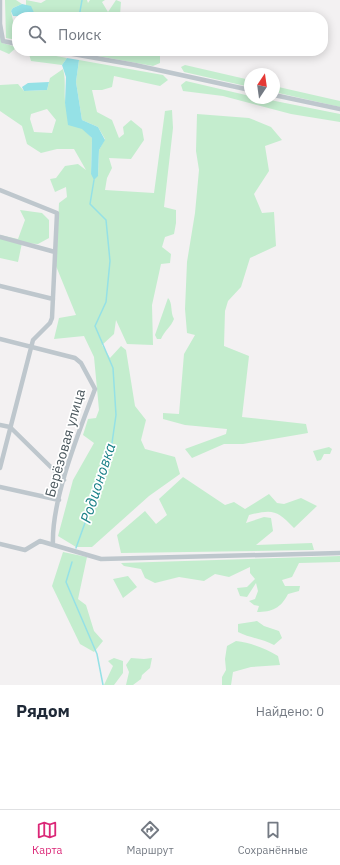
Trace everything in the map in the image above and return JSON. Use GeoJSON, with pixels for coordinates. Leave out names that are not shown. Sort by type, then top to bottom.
{"type":"FeatureCollection","features":[{"type":"Feature","properties":{"kind":"street"},"geometry":{"type":"LineString","coordinates":[[0,0],[2,41],[12,43]]}},
{"type":"Feature","properties":{"kind":"street"},"geometry":{"type":"LineString","coordinates":[[84,56],[135,65],[244,89]]}},
{"type":"Feature","properties":{"kind":"street"},"geometry":{"type":"LineString","coordinates":[[280,96],[340,109]]}},
{"type":"Feature","properties":{"kind":"street"},"geometry":{"type":"LineString","coordinates":[[0,190],[57,213],[53,299],[50,323],[36,336],[32,346],[0,468]]}},
{"type":"Feature","properties":{"kind":"street"},"geometry":{"type":"LineString","coordinates":[[0,237],[55,252]]}},
{"type":"Feature","properties":{"kind":"street"},"geometry":{"type":"LineString","coordinates":[[0,286],[53,299]]}},
{"type":"Feature","properties":{"kind":"street","name":"Берёзовая улица"},"geometry":{"type":"LineString","coordinates":[[0,339],[76,358],[81,363],[95,389],[64,480],[52,533],[53,545]]}},
{"type":"Feature","properties":{"kind":"street"},"geometry":{"type":"LineString","coordinates":[[0,425],[10,427],[64,480]]}},
{"type":"Feature","properties":{"kind":"street"},"geometry":{"type":"LineString","coordinates":[[0,487],[59,500]]}},
{"type":"Feature","properties":{"kind":"street"},"geometry":{"type":"LineString","coordinates":[[0,544],[25,550],[40,541],[101,559],[340,553]]}},
{"type":"Feature","properties":{"kind":"green space"},"geometry":{"type":"Polygon","coordinates":[[[5,0],[16,0],[22,4],[13,8],[11,11],[12,39],[6,38],[5,0]]]}},
{"type":"Feature","properties":{"kind":"green space"},"geometry":{"type":"Polygon","coordinates":[[[26,0],[41,3],[46,0],[87,0],[88,3],[90,0],[105,0],[102,2],[108,12],[32,12],[26,5],[26,0]]]}},
{"type":"Feature","properties":{"kind":"green space"},"geometry":{"type":"Polygon","coordinates":[[[116,0],[121,2],[120,12],[108,12],[116,0]]]}},
{"type":"Feature","properties":{"kind":"green space"},"geometry":{"type":"Polygon","coordinates":[[[0,31],[2,43],[12,46],[12,51],[9,54],[0,50],[0,31]]]}},
{"type":"Feature","properties":{"kind":"green space"},"geometry":{"type":"Polygon","coordinates":[[[30,56],[56,56],[67,58],[62,65],[31,61],[30,56]]]}},
{"type":"Feature","properties":{"kind":"green space"},"geometry":{"type":"Polygon","coordinates":[[[98,56],[160,56],[160,63],[153,66],[98,56]]]}},
{"type":"Feature","properties":{"kind":"green space"},"geometry":{"type":"Polygon","coordinates":[[[79,60],[163,75],[168,80],[160,86],[114,76],[112,87],[102,90],[92,90],[97,112],[112,120],[119,138],[124,134],[123,127],[131,120],[142,129],[144,140],[131,159],[109,158],[112,168],[107,178],[105,190],[154,193],[165,111],[172,110],[173,128],[164,207],[176,210],[174,234],[165,237],[162,247],[171,254],[170,263],[161,264],[152,305],[153,345],[127,344],[116,320],[114,334],[102,345],[110,358],[121,346],[126,350],[135,406],[146,420],[141,440],[145,449],[175,457],[180,474],[149,496],[92,547],[76,547],[58,536],[73,480],[94,443],[83,435],[88,419],[96,418],[99,410],[94,357],[84,336],[54,339],[59,318],[76,315],[56,266],[59,203],[67,197],[66,187],[55,192],[50,179],[56,178],[65,166],[78,164],[86,170],[74,149],[57,149],[41,153],[27,144],[22,126],[0,111],[0,85],[18,84],[24,91],[47,90],[50,78],[63,69],[66,105],[76,121],[92,138],[91,174],[98,176],[99,150],[105,139],[98,127],[82,120],[76,82],[79,60]],[[47,109],[31,114],[30,119],[34,132],[52,133],[56,120],[47,109]]]}},
{"type":"Feature","properties":{"kind":"green space"},"geometry":{"type":"Polygon","coordinates":[[[185,65],[244,79],[244,86],[184,72],[181,67],[185,65]]]}},
{"type":"Feature","properties":{"kind":"green space"},"geometry":{"type":"Polygon","coordinates":[[[186,81],[244,95],[244,102],[223,96],[183,91],[181,85],[186,81]]]}},
{"type":"Feature","properties":{"kind":"green space"},"geometry":{"type":"Polygon","coordinates":[[[280,87],[340,101],[340,107],[280,93],[280,87]]]}},
{"type":"Feature","properties":{"kind":"green space"},"geometry":{"type":"Polygon","coordinates":[[[280,102],[340,114],[340,122],[291,114],[253,104],[280,104],[280,102]]]}},
{"type":"Feature","properties":{"kind":"green space"},"geometry":{"type":"Polygon","coordinates":[[[197,114],[249,118],[271,127],[282,140],[265,146],[269,171],[254,194],[262,213],[274,212],[276,246],[250,258],[241,287],[228,301],[225,311],[224,346],[249,356],[242,417],[306,424],[308,433],[243,444],[224,444],[192,458],[185,449],[226,434],[227,429],[185,425],[163,419],[163,413],[179,414],[184,354],[195,335],[187,333],[185,309],[187,262],[195,213],[199,170],[196,151],[197,114]]]}},
{"type":"Feature","properties":{"kind":"green space"},"geometry":{"type":"Polygon","coordinates":[[[20,210],[42,213],[49,220],[49,238],[38,244],[22,243],[18,262],[0,258],[0,235],[18,239],[25,220],[20,210]]]}},
{"type":"Feature","properties":{"kind":"green space"},"geometry":{"type":"Polygon","coordinates":[[[168,298],[170,300],[174,319],[161,339],[157,339],[155,335],[168,298]]]}},
{"type":"Feature","properties":{"kind":"green space"},"geometry":{"type":"Polygon","coordinates":[[[329,447],[332,449],[330,454],[324,454],[321,460],[317,461],[313,451],[329,447]]]}},
{"type":"Feature","properties":{"kind":"green space"},"geometry":{"type":"Polygon","coordinates":[[[183,477],[225,505],[234,502],[245,509],[269,494],[277,503],[284,504],[301,498],[317,506],[294,528],[279,514],[274,512],[249,515],[246,523],[264,517],[271,518],[273,531],[256,545],[312,543],[314,550],[121,553],[117,535],[145,511],[156,524],[167,515],[159,499],[183,477]]]}},
{"type":"Feature","properties":{"kind":"green space"},"geometry":{"type":"Polygon","coordinates":[[[63,552],[87,557],[78,599],[86,605],[94,631],[103,641],[94,652],[80,644],[52,586],[63,552]]]}},
{"type":"Feature","properties":{"kind":"green space"},"geometry":{"type":"Polygon","coordinates":[[[340,556],[340,562],[299,563],[292,577],[282,580],[285,586],[300,586],[299,591],[288,594],[279,606],[272,610],[257,612],[259,606],[254,605],[249,601],[255,599],[258,591],[256,583],[247,597],[240,596],[237,588],[247,587],[255,579],[250,573],[250,567],[229,577],[215,574],[204,581],[179,577],[155,583],[145,578],[141,569],[124,566],[121,563],[340,556]]]}},
{"type":"Feature","properties":{"kind":"green space"},"geometry":{"type":"Polygon","coordinates":[[[128,576],[137,587],[123,598],[113,579],[128,576]]]}},
{"type":"Feature","properties":{"kind":"green space"},"geometry":{"type":"Polygon","coordinates":[[[257,621],[264,626],[279,631],[282,638],[274,645],[238,632],[238,624],[257,621]]]}},
{"type":"Feature","properties":{"kind":"green space"},"geometry":{"type":"Polygon","coordinates":[[[236,641],[258,646],[273,653],[278,656],[280,665],[251,667],[233,672],[231,685],[222,685],[222,677],[226,670],[225,659],[227,646],[236,641]]]}},
{"type":"Feature","properties":{"kind":"green space"},"geometry":{"type":"Polygon","coordinates":[[[114,658],[123,661],[123,673],[114,685],[104,685],[113,666],[108,661],[114,658]]]}},
{"type":"Feature","properties":{"kind":"green space"},"geometry":{"type":"Polygon","coordinates":[[[131,658],[152,658],[150,668],[142,675],[141,679],[133,685],[126,685],[129,672],[126,665],[131,658]]]}},
{"type":"Feature","properties":{"kind":"water"},"geometry":{"type":"Polygon","coordinates":[[[22,4],[31,6],[34,12],[12,12],[12,14],[11,11],[13,8],[22,4]]]}},
{"type":"Feature","properties":{"kind":"water"},"geometry":{"type":"Polygon","coordinates":[[[67,58],[79,60],[76,82],[82,120],[98,127],[105,140],[99,150],[98,176],[94,180],[91,174],[92,138],[82,129],[68,125],[65,103],[66,77],[62,65],[67,58]]]}},
{"type":"Feature","properties":{"kind":"water"},"geometry":{"type":"Polygon","coordinates":[[[49,82],[47,90],[24,91],[22,87],[28,83],[49,82]]]}},
{"type":"Feature","properties":{"kind":"waterway","name":"Родионовка"},"geometry":{"type":"LineString","coordinates":[[80,12],[82,0]]}},
{"type":"Feature","properties":{"kind":"waterway","name":"Родионовка"},"geometry":{"type":"LineString","coordinates":[[76,548],[111,450],[116,415],[113,368],[95,326],[106,302],[110,261],[106,220],[90,204],[94,180]]}},
{"type":"Feature","properties":{"kind":"waterway","name":"Родионовка"},"geometry":{"type":"LineString","coordinates":[[72,562],[66,582],[97,654],[103,685]]}}]}
